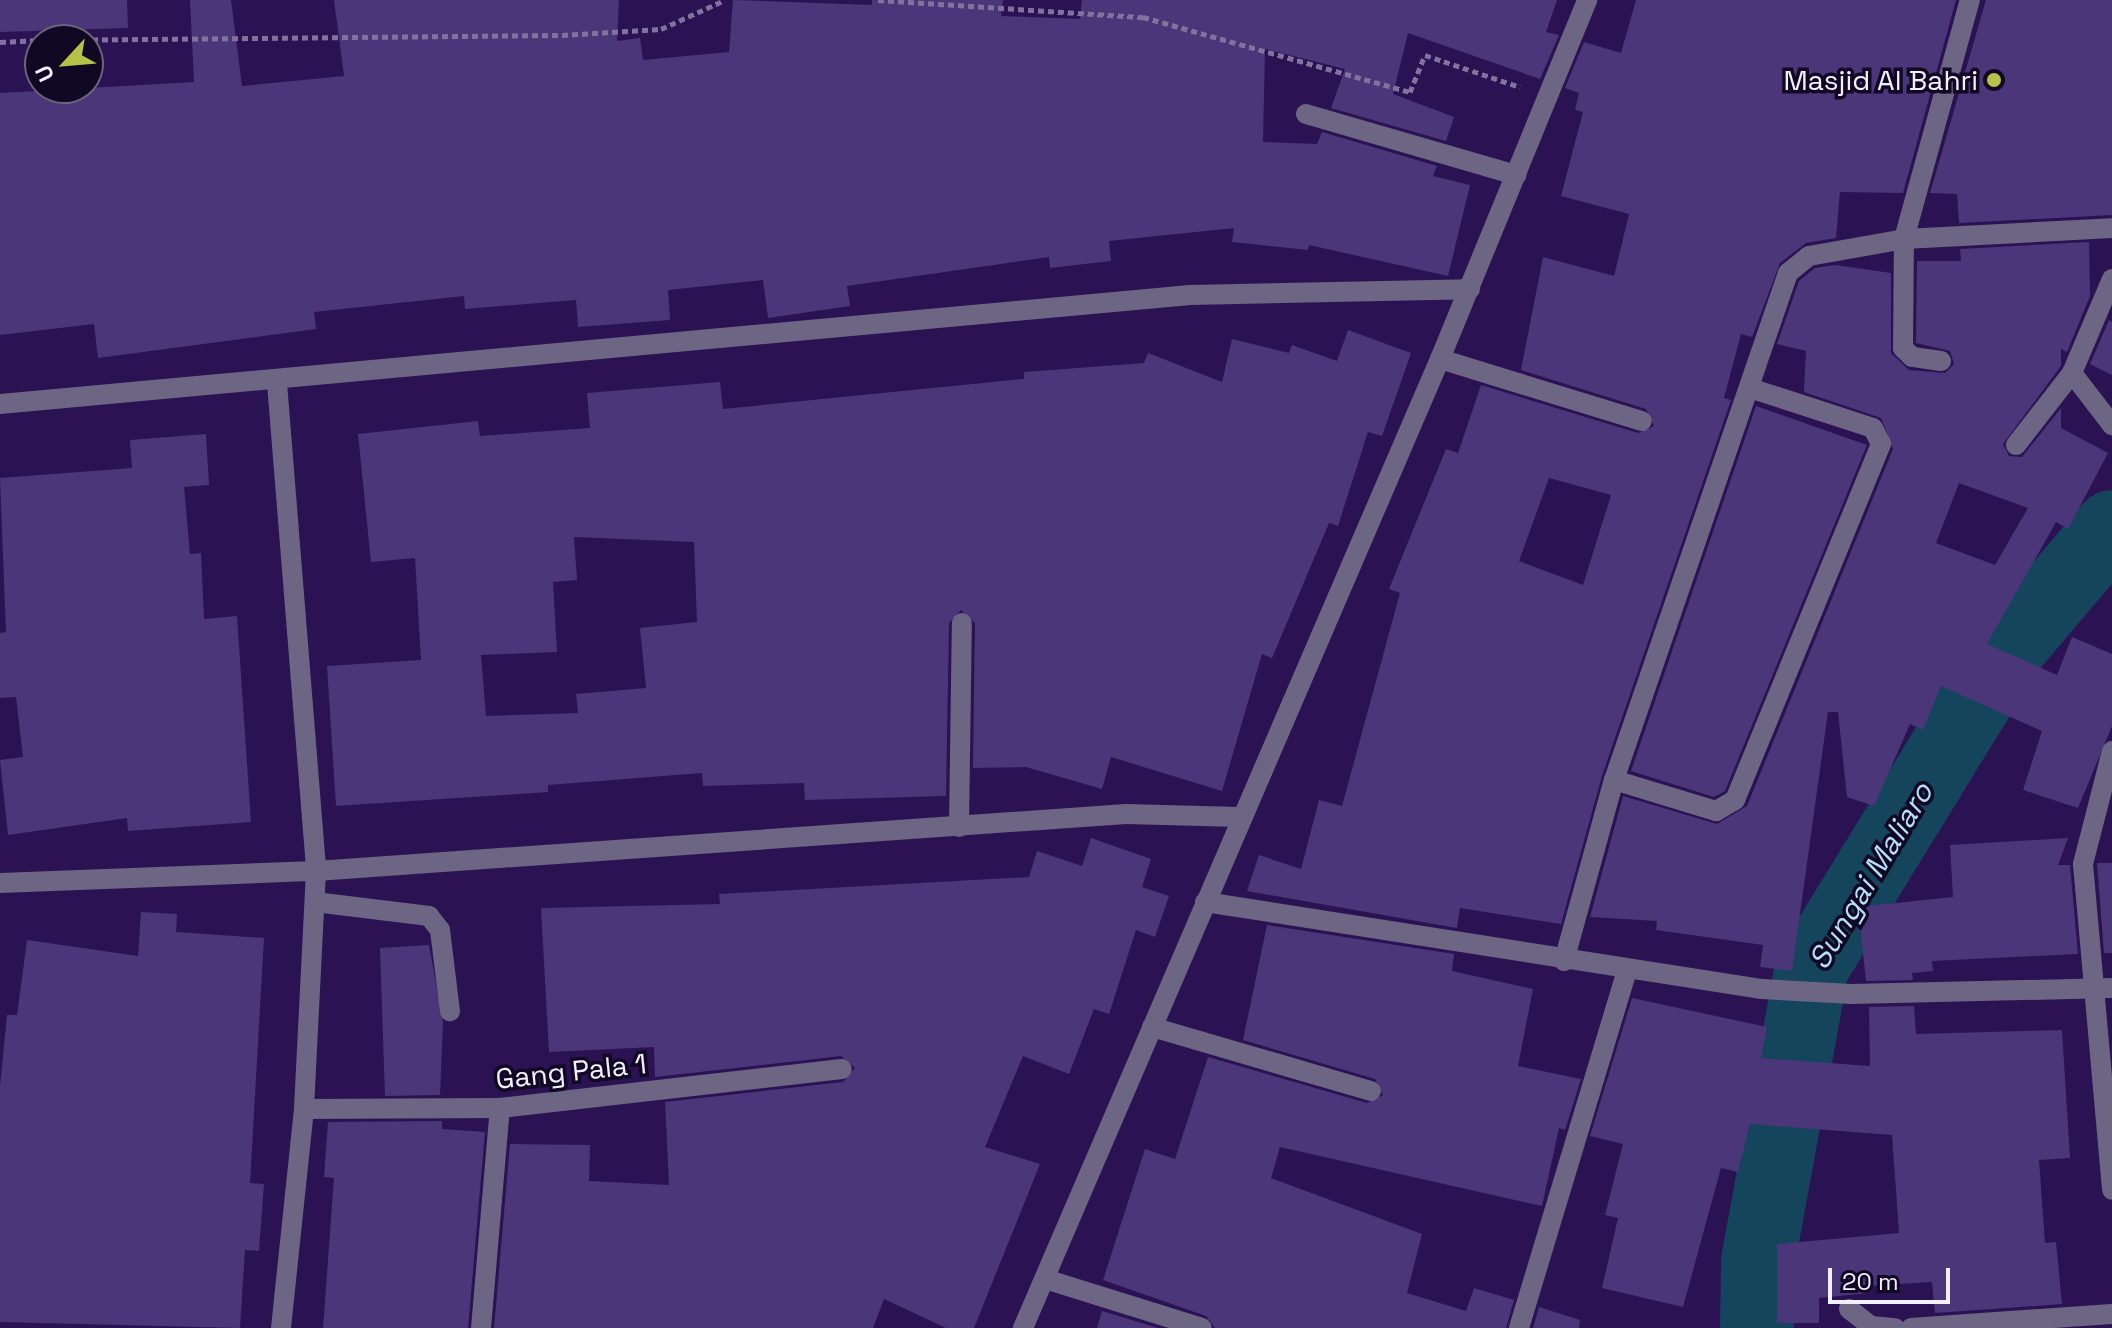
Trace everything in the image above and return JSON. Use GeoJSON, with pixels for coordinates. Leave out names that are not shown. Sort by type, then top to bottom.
{"type":"FeatureCollection","features":[{"type":"Feature","properties":{"kind":"street"},"geometry":{"type":"LineString","coordinates":[[1023,1328],[1239,817],[1470,289],[1587,0]]}},
{"type":"Feature","properties":{"kind":"street"},"geometry":{"type":"LineString","coordinates":[[1941,361],[1912,357],[1903,348],[1904,239],[1970,0]]}},
{"type":"Feature","properties":{"kind":"street"},"geometry":{"type":"LineString","coordinates":[[1306,114],[1516,175]]}},
{"type":"Feature","properties":{"kind":"street"},"geometry":{"type":"LineString","coordinates":[[1564,961],[1614,780],[1796,263],[1904,239],[2112,228]]}},
{"type":"Feature","properties":{"kind":"street"},"geometry":{"type":"LineString","coordinates":[[2016,445],[2072,373],[2112,279]]}},
{"type":"Feature","properties":{"kind":"street"},"geometry":{"type":"LineString","coordinates":[[0,404],[277,383],[1190,295],[1470,289]]}},
{"type":"Feature","properties":{"kind":"street"},"geometry":{"type":"LineString","coordinates":[[1440,359],[1642,421]]}},
{"type":"Feature","properties":{"kind":"street"},"geometry":{"type":"LineString","coordinates":[[2072,373],[2112,425]]}},
{"type":"Feature","properties":{"kind":"street"},"geometry":{"type":"LineString","coordinates":[[277,383],[316,871],[304,1109],[281,1328]]}},
{"type":"Feature","properties":{"kind":"street"},"geometry":{"type":"LineString","coordinates":[[1614,780],[1716,811],[1735,800],[1881,444],[1873,428],[1750,388]]}},
{"type":"Feature","properties":{"kind":"street"},"geometry":{"type":"LineString","coordinates":[[959,827],[962,623]]}},
{"type":"Feature","properties":{"kind":"street"},"geometry":{"type":"LineString","coordinates":[[2112,751],[2083,864],[2103,988],[2112,1190]]}},
{"type":"Feature","properties":{"kind":"street"},"geometry":{"type":"LineString","coordinates":[[0,883],[316,871],[1126,814],[1239,817]]}},
{"type":"Feature","properties":{"kind":"street"},"geometry":{"type":"LineString","coordinates":[[315,902],[429,916],[440,930],[450,1011]]}},
{"type":"Feature","properties":{"kind":"street"},"geometry":{"type":"LineString","coordinates":[[1205,902],[1626,973],[1762,989],[1851,994],[2103,988]]}},
{"type":"Feature","properties":{"kind":"street"},"geometry":{"type":"LineString","coordinates":[[1519,1328],[1626,973]]}},
{"type":"Feature","properties":{"kind":"street"},"geometry":{"type":"LineString","coordinates":[[1152,1027],[1371,1091]]}},
{"type":"Feature","properties":{"kind":"street","name":"Gang Pala 1"},"geometry":{"type":"LineString","coordinates":[[304,1109],[500,1108],[842,1069]]}},
{"type":"Feature","properties":{"kind":"street"},"geometry":{"type":"LineString","coordinates":[[481,1328],[500,1108]]}},
{"type":"Feature","properties":{"kind":"street"},"geometry":{"type":"LineString","coordinates":[[1045,1279],[1202,1328]]}},
{"type":"Feature","properties":{"kind":"street"},"geometry":{"type":"LineString","coordinates":[[1849,1309],[1871,1326],[1895,1328]]}},
{"type":"Feature","properties":{"kind":"street"},"geometry":{"type":"LineString","coordinates":[[1911,1328],[2112,1314]]}},
{"type":"Feature","properties":{"kind":"path"},"geometry":{"type":"LineString","coordinates":[[104,39],[576,34],[661,29],[725,0]]}},
{"type":"Feature","properties":{"kind":"path"},"geometry":{"type":"LineString","coordinates":[[878,0],[1143,17],[1410,92],[1425,55],[1548,96]]}},
{"type":"Feature","properties":{"kind":"path"},"geometry":{"type":"LineString","coordinates":[[0,42],[24,41]]}},
{"type":"Feature","properties":{"kind":"building"},"geometry":{"type":"Polygon","coordinates":[[[0,0],[127,0],[128,28],[104,29],[104,24],[24,24],[24,31],[0,32],[0,0]]]}},
{"type":"Feature","properties":{"kind":"building"},"geometry":{"type":"Polygon","coordinates":[[[190,0],[231,0],[242,86],[344,76],[334,0],[619,0],[617,41],[640,38],[643,60],[729,52],[733,0],[872,5],[872,0],[1003,0],[1001,16],[1080,19],[1082,0],[1557,0],[1546,32],[1559,35],[1540,79],[1408,33],[1393,94],[1454,117],[1446,141],[1331,108],[1345,69],[1265,49],[1263,142],[1317,144],[1322,132],[1437,166],[1433,176],[1470,185],[1448,276],[1309,245],[1308,250],[1232,242],[1234,228],[1109,241],[1111,261],[1050,268],[1049,257],[847,286],[850,306],[768,318],[763,280],[668,290],[670,320],[578,327],[576,300],[465,309],[464,296],[314,312],[316,329],[98,358],[94,324],[0,335],[0,93],[24,92],[24,104],[104,104],[104,87],[194,82],[190,0]]]}},
{"type":"Feature","properties":{"kind":"building"},"geometry":{"type":"Polygon","coordinates":[[[1636,0],[1956,0],[1903,193],[1840,192],[1836,238],[1806,243],[1780,263],[1752,337],[1741,334],[1724,398],[1731,400],[1602,776],[1561,924],[1460,908],[1457,928],[1247,891],[1259,855],[1301,869],[1319,800],[1342,806],[1400,593],[1389,589],[1446,449],[1458,453],[1481,385],[1638,433],[1654,426],[1646,409],[1521,370],[1543,257],[1614,276],[1629,214],[1561,196],[1583,112],[1575,110],[1579,93],[1565,88],[1584,42],[1621,53],[1636,0]],[[1549,478],[1519,561],[1583,585],[1611,495],[1549,478]]]}},
{"type":"Feature","properties":{"kind":"building"},"geometry":{"type":"Polygon","coordinates":[[[1986,0],[2112,0],[2112,215],[1959,223],[1957,194],[1930,193],[1986,0]]]}},
{"type":"Feature","properties":{"kind":"building"},"geometry":{"type":"Polygon","coordinates":[[[2089,242],[2090,296],[2067,352],[2061,349],[2061,366],[2003,444],[2009,456],[2022,457],[2061,408],[2061,428],[2108,453],[2068,529],[2056,522],[1987,644],[2057,675],[2072,637],[2112,654],[2112,726],[2078,808],[2023,790],[2042,731],[1941,686],[1923,730],[1910,724],[1874,806],[1847,797],[1838,712],[1828,712],[1792,971],[1760,967],[1763,945],[1656,930],[1657,921],[1590,917],[1623,796],[1717,824],[1747,806],[1893,449],[1881,418],[1804,392],[1806,351],[1777,344],[1799,281],[1815,268],[1835,265],[1891,273],[1891,353],[1909,370],[1945,373],[1954,364],[1950,351],[1916,343],[1917,261],[1961,261],[1960,249],[2089,242]],[[1959,483],[1936,543],[1995,565],[2028,508],[1959,483]]]}},
{"type":"Feature","properties":{"kind":"building"},"geometry":{"type":"Polygon","coordinates":[[[2109,320],[2112,322],[2112,375],[2090,364],[2109,320]]]}},
{"type":"Feature","properties":{"kind":"building"},"geometry":{"type":"Polygon","coordinates":[[[1348,330],[1411,353],[1382,436],[1368,432],[1338,526],[1329,523],[1272,658],[1262,654],[1222,791],[1111,757],[1102,789],[1026,767],[973,768],[975,623],[961,610],[949,623],[946,796],[805,800],[804,783],[703,786],[702,773],[548,785],[548,792],[336,806],[327,666],[421,660],[415,558],[371,562],[358,434],[478,421],[480,436],[590,428],[587,393],[720,382],[723,409],[1024,379],[1024,372],[1144,363],[1148,353],[1222,382],[1232,339],[1289,353],[1292,345],[1337,361],[1348,330]],[[574,537],[577,580],[553,582],[557,652],[481,655],[486,716],[578,713],[576,694],[646,688],[640,628],[697,622],[694,542],[574,537]]]}},
{"type":"Feature","properties":{"kind":"building"},"geometry":{"type":"Polygon","coordinates":[[[1756,406],[1867,445],[1725,791],[1714,797],[1631,771],[1756,406]]]}},
{"type":"Feature","properties":{"kind":"building"},"geometry":{"type":"Polygon","coordinates":[[[206,434],[209,485],[184,487],[190,554],[201,553],[204,619],[237,616],[251,822],[128,831],[127,818],[8,835],[0,760],[23,757],[16,697],[0,698],[0,633],[6,632],[0,478],[132,468],[130,440],[206,434]]]}},
{"type":"Feature","properties":{"kind":"building"},"geometry":{"type":"Polygon","coordinates":[[[1091,838],[1151,859],[1142,887],[1169,896],[1155,937],[1136,930],[1109,1014],[1094,1009],[1069,1074],[1023,1056],[985,1147],[1040,1164],[974,1328],[946,1328],[884,1299],[873,1328],[494,1328],[510,1144],[590,1145],[589,1181],[669,1185],[665,1102],[843,1082],[855,1068],[841,1056],[655,1077],[654,1047],[549,1052],[541,908],[720,904],[719,894],[1029,877],[1037,851],[1082,866],[1091,838]]]}},
{"type":"Feature","properties":{"kind":"building"},"geometry":{"type":"Polygon","coordinates":[[[2068,838],[2058,865],[2070,865],[2078,954],[1932,961],[1933,971],[1912,973],[1913,980],[1866,981],[1858,907],[1953,897],[1950,845],[2068,838]]]}},
{"type":"Feature","properties":{"kind":"building"},"geometry":{"type":"Polygon","coordinates":[[[2097,863],[2112,863],[2112,953],[2104,953],[2097,863]]]}},
{"type":"Feature","properties":{"kind":"building"},"geometry":{"type":"Polygon","coordinates":[[[141,912],[177,914],[176,932],[264,938],[250,1183],[264,1184],[259,1251],[245,1250],[240,1328],[0,1322],[0,1086],[7,1015],[17,1015],[27,940],[138,956],[141,912]]]}},
{"type":"Feature","properties":{"kind":"building"},"geometry":{"type":"Polygon","coordinates":[[[1267,925],[1454,954],[1452,971],[1533,989],[1518,1066],[1581,1079],[1565,1130],[1559,1128],[1542,1206],[1280,1147],[1271,1178],[1422,1234],[1407,1293],[1466,1311],[1474,1288],[1514,1300],[1506,1328],[1215,1328],[1206,1316],[1103,1280],[1145,1149],[1175,1159],[1208,1057],[1367,1103],[1383,1095],[1375,1079],[1243,1040],[1267,925]]]}},
{"type":"Feature","properties":{"kind":"building"},"geometry":{"type":"Polygon","coordinates":[[[429,945],[443,1022],[440,1095],[385,1096],[380,948],[429,945]]]}},
{"type":"Feature","properties":{"kind":"building"},"geometry":{"type":"Polygon","coordinates":[[[1632,998],[1767,1027],[1761,1058],[1870,1066],[1869,1007],[1914,1006],[1916,1034],[2062,1030],[2070,1158],[2039,1160],[2045,1243],[2056,1242],[2062,1304],[1935,1313],[1932,1282],[1868,1286],[1868,1293],[1819,1298],[1819,1323],[1777,1323],[1777,1244],[1899,1233],[1892,1135],[1750,1124],[1738,1172],[1721,1168],[1683,1307],[1602,1288],[1618,1218],[1605,1215],[1623,1144],[1590,1136],[1632,998]]]}},
{"type":"Feature","properties":{"kind":"building"},"geometry":{"type":"Polygon","coordinates":[[[442,1121],[442,1129],[485,1132],[468,1328],[323,1328],[334,1178],[324,1177],[328,1122],[442,1121]]]}},
{"type":"Feature","properties":{"kind":"building"},"geometry":{"type":"Polygon","coordinates":[[[1539,1307],[1580,1320],[1579,1328],[1533,1328],[1539,1307]]]}},
{"type":"Feature","properties":{"kind":"building"},"geometry":{"type":"Polygon","coordinates":[[[1102,1311],[1158,1328],[1097,1328],[1102,1311]]]}},
{"type":"Feature","properties":{"kind":"waterway","name":"Sungai Maliaro"},"geometry":{"type":"LineString","coordinates":[[1757,1328],[1758,1261],[1812,967],[2008,649],[2112,527]]}},
{"type":"Feature","properties":{"kind":"place","name":"Masjid Al Bahri"},"geometry":{"type":"Point","coordinates":[1994,80]}}]}
